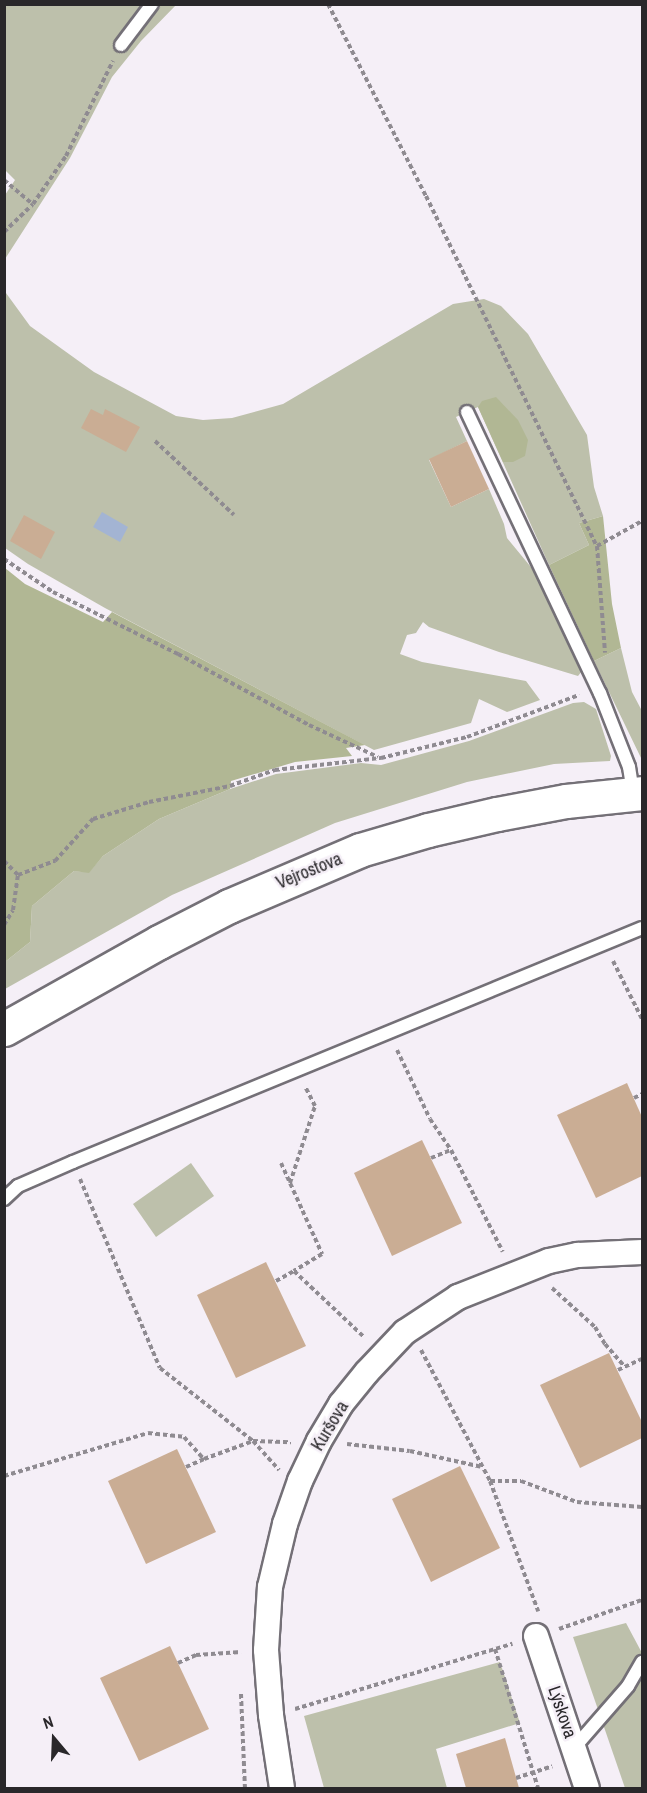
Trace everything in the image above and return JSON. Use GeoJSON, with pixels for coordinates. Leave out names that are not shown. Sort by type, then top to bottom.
{"type":"FeatureCollection","features":[{"type":"Feature","properties":{"kind":"street","name":"Vejrostova"},"geometry":{"type":"LineString","coordinates":[[4,1029],[150,947],[229,906],[360,850],[428,830],[497,814],[638,793]]}},
{"type":"Feature","properties":{"kind":"street","name":"Kuršova"},"geometry":{"type":"LineString","coordinates":[[282,1788],[271,1715],[266,1650],[270,1587],[285,1524],[300,1481],[319,1441],[341,1404],[367,1372],[405,1332],[458,1297],[549,1260],[578,1255],[642,1252]]}},
{"type":"Feature","properties":{"kind":"street","name":"Lýskova"},"geometry":{"type":"LineString","coordinates":[[541,1635],[587,1788]]}},
{"type":"Feature","properties":{"kind":"lane"},"geometry":{"type":"LineString","coordinates":[[121,45],[152,4]]}},
{"type":"Feature","properties":{"kind":"lane"},"geometry":{"type":"LineString","coordinates":[[467,412],[600,693],[638,793]]}},
{"type":"Feature","properties":{"kind":"lane"},"geometry":{"type":"LineString","coordinates":[[4,1198],[18,1186],[73,1162],[388,1030],[642,928]]}},
{"type":"Feature","properties":{"kind":"lane"},"geometry":{"type":"LineString","coordinates":[[575,1753],[628,1686],[642,1662]]}},
{"type":"Feature","properties":{"kind":"path"},"geometry":{"type":"LineString","coordinates":[[18,874],[55,861],[93,819],[149,802],[230,786],[274,770],[381,758],[467,737],[573,696],[600,693],[606,670],[597,546],[426,196],[328,4]]}},
{"type":"Feature","properties":{"kind":"path"},"geometry":{"type":"LineString","coordinates":[[4,232],[33,204],[66,156],[121,45]]}},
{"type":"Feature","properties":{"kind":"path"},"geometry":{"type":"LineString","coordinates":[[4,180],[33,204]]}},
{"type":"Feature","properties":{"kind":"path"},"geometry":{"type":"LineString","coordinates":[[155,441],[234,515]]}},
{"type":"Feature","properties":{"kind":"path"},"geometry":{"type":"LineString","coordinates":[[597,546],[642,521]]}},
{"type":"Feature","properties":{"kind":"path"},"geometry":{"type":"LineString","coordinates":[[4,559],[53,592],[178,654],[309,725],[381,758]]}},
{"type":"Feature","properties":{"kind":"path"},"geometry":{"type":"LineString","coordinates":[[4,861],[18,874]]}},
{"type":"Feature","properties":{"kind":"path"},"geometry":{"type":"LineString","coordinates":[[4,925],[13,910],[18,874]]}},
{"type":"Feature","properties":{"kind":"path"},"geometry":{"type":"LineString","coordinates":[[603,943],[642,1019]]}},
{"type":"Feature","properties":{"kind":"path"},"geometry":{"type":"LineString","coordinates":[[388,1030],[430,1119],[451,1150],[504,1253]]}},
{"type":"Feature","properties":{"kind":"path"},"geometry":{"type":"LineString","coordinates":[[290,1184],[315,1106],[297,1068]]}},
{"type":"Feature","properties":{"kind":"path"},"geometry":{"type":"LineString","coordinates":[[634,1098],[642,1094]]}},
{"type":"Feature","properties":{"kind":"path"},"geometry":{"type":"LineString","coordinates":[[431,1158],[451,1150]]}},
{"type":"Feature","properties":{"kind":"path"},"geometry":{"type":"LineString","coordinates":[[73,1162],[160,1368],[253,1441],[281,1472]]}},
{"type":"Feature","properties":{"kind":"path"},"geometry":{"type":"LineString","coordinates":[[276,1281],[322,1254],[281,1163]]}},
{"type":"Feature","properties":{"kind":"path"},"geometry":{"type":"LineString","coordinates":[[294,1271],[366,1339]]}},
{"type":"Feature","properties":{"kind":"path"},"geometry":{"type":"LineString","coordinates":[[560,1282],[549,1286],[596,1327],[604,1344],[625,1367]]}},
{"type":"Feature","properties":{"kind":"path"},"geometry":{"type":"LineString","coordinates":[[413,1357],[427,1344]]}},
{"type":"Feature","properties":{"kind":"path"},"geometry":{"type":"LineString","coordinates":[[421,1349],[490,1481],[541,1635]]}},
{"type":"Feature","properties":{"kind":"path"},"geometry":{"type":"LineString","coordinates":[[618,1370],[642,1359]]}},
{"type":"Feature","properties":{"kind":"path"},"geometry":{"type":"LineString","coordinates":[[4,1476],[148,1433],[184,1437],[204,1459]]}},
{"type":"Feature","properties":{"kind":"path"},"geometry":{"type":"LineString","coordinates":[[341,1450],[350,1434]]}},
{"type":"Feature","properties":{"kind":"path"},"geometry":{"type":"LineString","coordinates":[[186,1467],[253,1441],[296,1442]]}},
{"type":"Feature","properties":{"kind":"path"},"geometry":{"type":"LineString","coordinates":[[345,1444],[410,1451],[483,1467]]}},
{"type":"Feature","properties":{"kind":"path"},"geometry":{"type":"LineString","coordinates":[[490,1481],[521,1481],[577,1502],[642,1507]]}},
{"type":"Feature","properties":{"kind":"path"},"geometry":{"type":"LineString","coordinates":[[271,1715],[541,1635],[642,1600]]}},
{"type":"Feature","properties":{"kind":"path"},"geometry":{"type":"LineString","coordinates":[[495,1649],[538,1788]]}},
{"type":"Feature","properties":{"kind":"path"},"geometry":{"type":"LineString","coordinates":[[178,1663],[196,1655],[266,1650]]}},
{"type":"Feature","properties":{"kind":"path"},"geometry":{"type":"LineString","coordinates":[[239,1652],[239,1663]]}},
{"type":"Feature","properties":{"kind":"path"},"geometry":{"type":"LineString","coordinates":[[240,1686],[245,1788]]}},
{"type":"Feature","properties":{"kind":"path"},"geometry":{"type":"LineString","coordinates":[[516,1778],[534,1773],[575,1753]]}},
{"type":"Feature","properties":{"kind":"green space"},"geometry":{"type":"Polygon","coordinates":[[[4,5],[176,5],[141,41],[112,77],[70,158],[5,259],[5,195],[15,180],[5,170],[4,5]]]}},
{"type":"Feature","properties":{"kind":"green space"},"geometry":{"type":"Polygon","coordinates":[[[4,286],[6,293],[30,326],[94,372],[176,416],[203,420],[232,418],[283,404],[453,304],[484,299],[501,306],[528,334],[587,435],[594,487],[603,516],[579,523],[589,545],[549,565],[478,407],[456,417],[467,441],[429,460],[451,507],[489,489],[504,524],[507,538],[535,572],[582,671],[578,676],[499,652],[429,627],[423,622],[416,633],[407,635],[400,654],[422,662],[526,681],[540,700],[507,712],[479,699],[471,723],[374,750],[105,608],[28,564],[5,548],[4,286]]]}},
{"type":"Feature","properties":{"kind":"green space"},"geometry":{"type":"Polygon","coordinates":[[[496,397],[518,420],[528,440],[525,456],[513,462],[503,462],[478,407],[482,401],[496,397]]]}},
{"type":"Feature","properties":{"kind":"green space"},"geometry":{"type":"Polygon","coordinates":[[[603,516],[612,604],[621,648],[594,661],[549,565],[589,545],[579,523],[603,516]]]}},
{"type":"Feature","properties":{"kind":"green space"},"geometry":{"type":"Polygon","coordinates":[[[5,568],[25,584],[103,622],[112,612],[365,745],[346,748],[352,756],[295,762],[231,781],[230,789],[159,819],[103,856],[89,873],[74,871],[32,906],[30,942],[5,962],[5,568]]]}},
{"type":"Feature","properties":{"kind":"green space"},"geometry":{"type":"Polygon","coordinates":[[[621,648],[632,692],[642,711],[642,760],[594,661],[621,648]]]}},
{"type":"Feature","properties":{"kind":"green space"},"geometry":{"type":"Polygon","coordinates":[[[584,702],[596,709],[611,756],[610,761],[554,764],[467,782],[335,823],[172,895],[5,989],[5,962],[30,942],[32,906],[74,871],[89,872],[103,856],[159,819],[230,789],[276,774],[361,763],[381,765],[469,741],[573,703],[584,702]]]}},
{"type":"Feature","properties":{"kind":"green space"},"geometry":{"type":"Polygon","coordinates":[[[191,1163],[214,1196],[156,1237],[133,1204],[191,1163]]]}},
{"type":"Feature","properties":{"kind":"green space"},"geometry":{"type":"Polygon","coordinates":[[[626,1623],[642,1653],[642,1788],[625,1788],[573,1637],[626,1623]]]}},
{"type":"Feature","properties":{"kind":"green space"},"geometry":{"type":"Polygon","coordinates":[[[500,1662],[520,1723],[436,1749],[447,1788],[324,1788],[304,1716],[500,1662]]]}},
{"type":"Feature","properties":{"kind":"water"},"geometry":{"type":"Polygon","coordinates":[[[102,512],[128,527],[120,542],[93,527],[102,512]]]}},
{"type":"Feature","properties":{"kind":"building"},"geometry":{"type":"Polygon","coordinates":[[[91,409],[103,415],[105,409],[140,427],[126,452],[81,428],[91,409]]]}},
{"type":"Feature","properties":{"kind":"building"},"geometry":{"type":"Polygon","coordinates":[[[467,441],[489,489],[451,507],[429,459],[467,441]]]}},
{"type":"Feature","properties":{"kind":"building"},"geometry":{"type":"Polygon","coordinates":[[[24,515],[55,532],[41,559],[10,541],[24,515]]]}},
{"type":"Feature","properties":{"kind":"building"},"geometry":{"type":"Polygon","coordinates":[[[627,1083],[642,1117],[642,1176],[596,1198],[557,1115],[627,1083]]]}},
{"type":"Feature","properties":{"kind":"building"},"geometry":{"type":"Polygon","coordinates":[[[422,1140],[462,1223],[392,1256],[354,1173],[422,1140]]]}},
{"type":"Feature","properties":{"kind":"building"},"geometry":{"type":"Polygon","coordinates":[[[266,1262],[306,1346],[236,1378],[197,1295],[266,1262]]]}},
{"type":"Feature","properties":{"kind":"building"},"geometry":{"type":"Polygon","coordinates":[[[609,1353],[642,1422],[642,1438],[580,1468],[540,1385],[609,1353]]]}},
{"type":"Feature","properties":{"kind":"building"},"geometry":{"type":"Polygon","coordinates":[[[177,1449],[216,1532],[146,1564],[108,1481],[177,1449]]]}},
{"type":"Feature","properties":{"kind":"building"},"geometry":{"type":"Polygon","coordinates":[[[460,1466],[500,1548],[431,1582],[392,1499],[460,1466]]]}},
{"type":"Feature","properties":{"kind":"building"},"geometry":{"type":"Polygon","coordinates":[[[170,1646],[209,1729],[139,1761],[100,1678],[170,1646]]]}},
{"type":"Feature","properties":{"kind":"building"},"geometry":{"type":"Polygon","coordinates":[[[505,1738],[519,1788],[466,1788],[456,1754],[505,1738]]]}}]}
